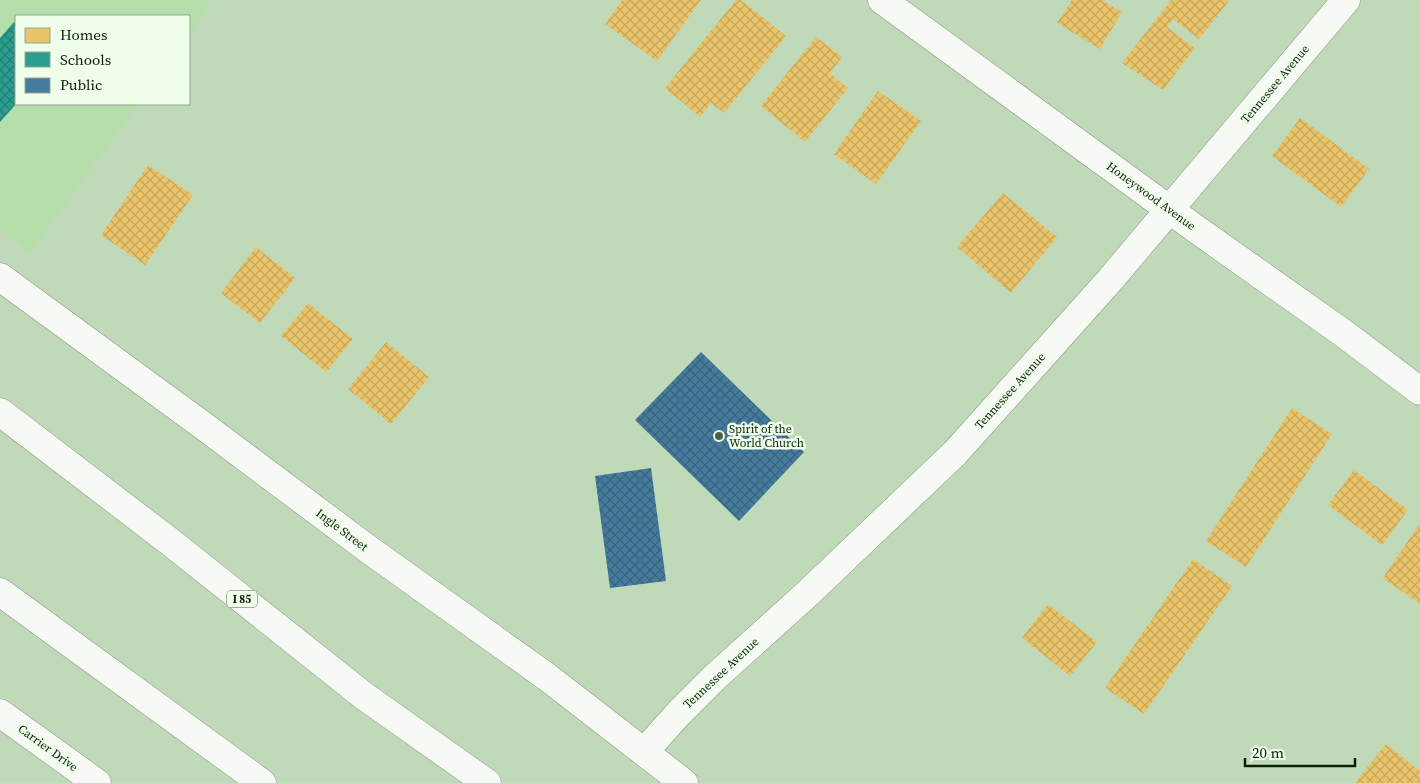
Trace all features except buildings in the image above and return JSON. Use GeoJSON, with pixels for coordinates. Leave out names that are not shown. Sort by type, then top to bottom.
{"type":"FeatureCollection","features":[{"type":"Feature","properties":{"kind":"main road","name":"Honeywood Avenue"},"geometry":{"type":"LineString","coordinates":[[882,0],[1169,210],[1343,333],[1420,391]]}},
{"type":"Feature","properties":{"kind":"main road","name":"Tennessee Avenue"},"geometry":{"type":"LineString","coordinates":[[644,752],[715,677],[807,594],[955,452],[1110,280],[1346,0]]}},
{"type":"Feature","properties":{"kind":"main road","name":"Ingle Street"},"geometry":{"type":"LineString","coordinates":[[0,277],[368,549],[547,677],[684,783]]}},
{"type":"Feature","properties":{"kind":"main road","name":"I 85"},"geometry":{"type":"LineString","coordinates":[[0,412],[169,541],[364,696],[487,783]]}},
{"type":"Feature","properties":{"kind":"main road"},"geometry":{"type":"LineString","coordinates":[[0,592],[262,783]]}},
{"type":"Feature","properties":{"kind":"main road","name":"Carrier Drive"},"geometry":{"type":"LineString","coordinates":[[0,713],[97,783]]}},
{"type":"Feature","properties":{"kind":"shaded area"},"geometry":{"type":"Polygon","coordinates":[[[0,0],[204,0],[210,5],[190,33],[190,15],[15,15],[15,105],[137,105],[30,253],[0,230],[0,0]]]}},
{"type":"Feature","properties":{"kind":"place","name":"Spirit of the World Church"},"geometry":{"type":"Point","coordinates":[719,436]}}]}
